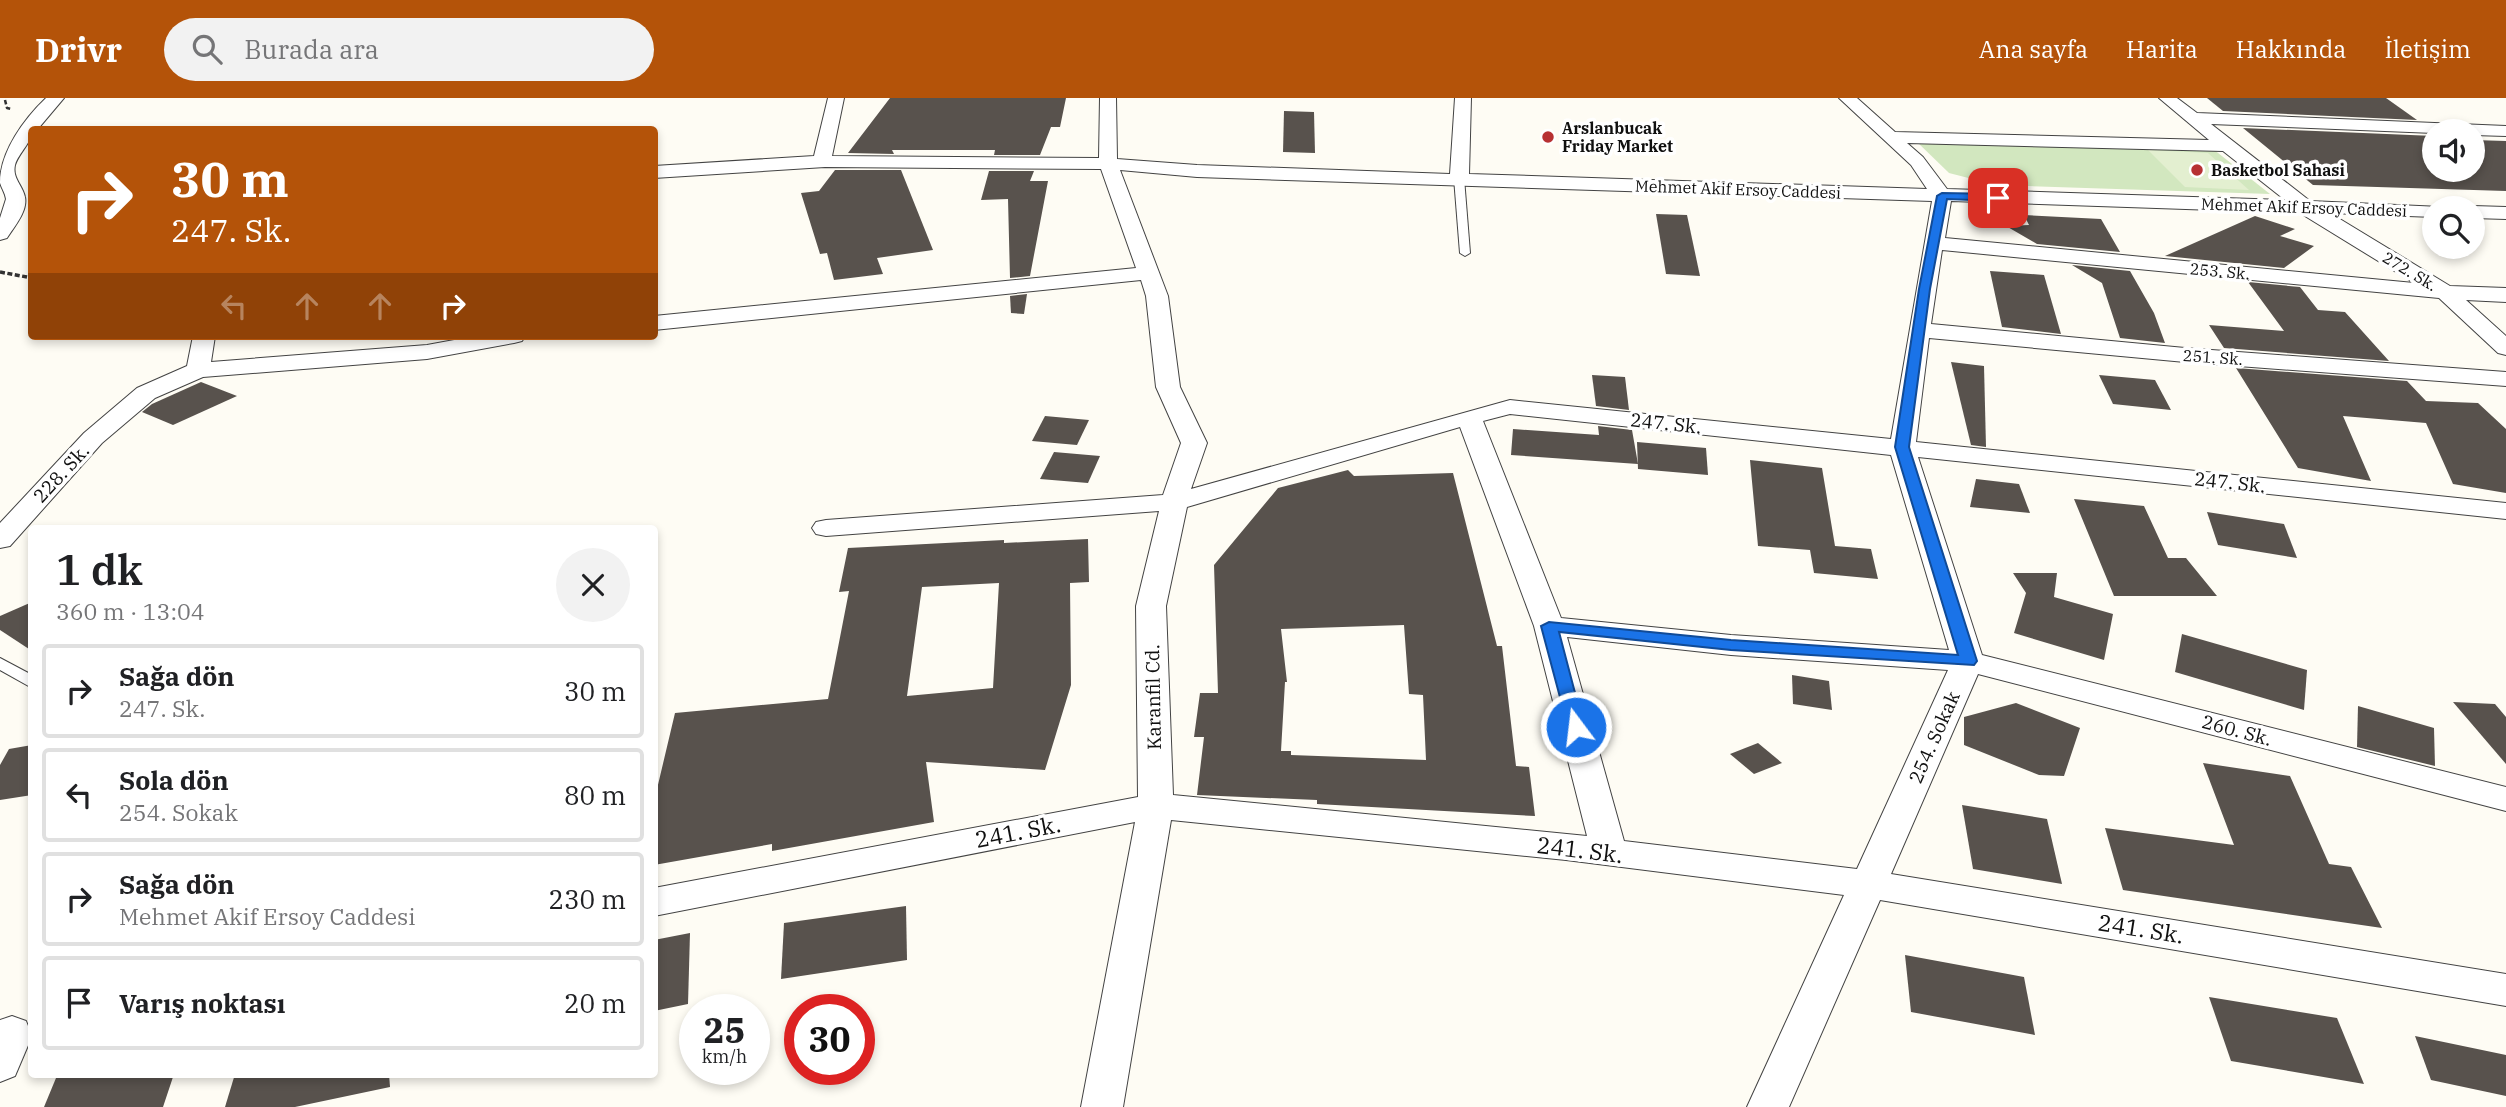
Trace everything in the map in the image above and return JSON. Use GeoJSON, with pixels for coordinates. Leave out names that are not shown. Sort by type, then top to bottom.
{"type":"FeatureCollection","features":[{"type":"Feature","properties":{"kind":"street"},"geometry":{"type":"LineString","coordinates":[[31,126],[55,98]]}},
{"type":"Feature","properties":{"kind":"street"},"geometry":{"type":"LineString","coordinates":[[822,162],[836,98]]}},
{"type":"Feature","properties":{"kind":"street"},"geometry":{"type":"LineString","coordinates":[[1108,98],[1108,164]]}},
{"type":"Feature","properties":{"kind":"street"},"geometry":{"type":"LineString","coordinates":[[1459,178],[1463,98]]}},
{"type":"Feature","properties":{"kind":"street"},"geometry":{"type":"LineString","coordinates":[[1549,626],[1731,645],[1968,661],[1902,447],[1925,289],[1942,196],[1917,161],[1846,98]]}},
{"type":"Feature","properties":{"kind":"street","name":"272. Sk."},"geometry":{"type":"LineString","coordinates":[[2167,98],[2305,207],[2445,292],[2506,348]]}},
{"type":"Feature","properties":{"kind":"street"},"geometry":{"type":"LineString","coordinates":[[2194,118],[2506,131]]}},
{"type":"Feature","properties":{"kind":"street"},"geometry":{"type":"LineString","coordinates":[[0,234],[15,208],[17,197],[5,172],[6,162],[28,131]]}},
{"type":"Feature","properties":{"kind":"street"},"geometry":{"type":"LineString","coordinates":[[1892,137],[2229,146]]}},
{"type":"Feature","properties":{"kind":"street","name":"Mehmet Akif Ersoy Caddesi"},"geometry":{"type":"LineString","coordinates":[[658,172],[730,163],[1108,164],[1197,171],[2422,211]]}},
{"type":"Feature","properties":{"kind":"street","name":"Karanfil Cd."},"geometry":{"type":"LineString","coordinates":[[1102,1107],[1156,806],[1151,606],[1174,502],[1195,443],[1168,387],[1153,284],[1108,164]]}},
{"type":"Feature","properties":{"kind":"street"},"geometry":{"type":"LineString","coordinates":[[2485,212],[2506,213]]}},
{"type":"Feature","properties":{"kind":"street","name":"253. Sk."},"geometry":{"type":"LineString","coordinates":[[1935,243],[2445,292],[2506,295]]}},
{"type":"Feature","properties":{"kind":"street"},"geometry":{"type":"LineString","coordinates":[[658,323],[1153,284]]}},
{"type":"Feature","properties":{"kind":"street","name":"251. Sk."},"geometry":{"type":"LineString","coordinates":[[1921,330],[2185,355],[2506,379]]}},
{"type":"Feature","properties":{"kind":"street"},"geometry":{"type":"LineString","coordinates":[[198,370],[203,340]]}},
{"type":"Feature","properties":{"kind":"street","name":"228. Sk."},"geometry":{"type":"LineString","coordinates":[[0,540],[93,438],[146,393],[198,370],[427,352],[492,340]]}},
{"type":"Feature","properties":{"kind":"street","name":"247. Sk."},"geometry":{"type":"LineString","coordinates":[[826,528],[1174,502],[1510,407],[2506,511]]}},
{"type":"Feature","properties":{"kind":"street"},"geometry":{"type":"LineString","coordinates":[[1469,417],[1549,626],[1609,853]]}},
{"type":"Feature","properties":{"kind":"street","name":"260. Sk."},"geometry":{"type":"LineString","coordinates":[[1968,661],[2506,799]]}},
{"type":"Feature","properties":{"kind":"street","name":"254. Sokak"},"geometry":{"type":"LineString","coordinates":[[1768,1107],[1968,661]]}},
{"type":"Feature","properties":{"kind":"street","name":"241. Sk."},"geometry":{"type":"LineString","coordinates":[[658,901],[1156,806],[1609,853],[1868,884],[2506,990]]}},
{"type":"Feature","properties":{"kind":"lane"},"geometry":{"type":"LineString","coordinates":[[1459,178],[1465,253]]}},
{"type":"Feature","properties":{"kind":"lane"},"geometry":{"type":"LineString","coordinates":[[0,663],[28,680]]}},
{"type":"Feature","properties":{"kind":"path"},"geometry":{"type":"LineString","coordinates":[[0,272],[28,277]]}},
{"type":"Feature","properties":{"kind":"green space"},"geometry":{"type":"Polygon","coordinates":[[[1916,141],[2213,149],[2270,194],[2028,186],[1984,182],[1949,173],[1916,141]]]}},
{"type":"Feature","properties":{"kind":"green space","name":"Basketbol Sahasi"},"geometry":{"type":"Polygon","coordinates":[[[2148,150],[2208,153],[2249,190],[2185,187],[2148,150]]]}},
{"type":"Feature","properties":{"kind":"building"},"geometry":{"type":"Polygon","coordinates":[[[890,98],[1066,98],[1060,127],[1051,127],[1040,155],[994,155],[995,150],[892,150],[894,154],[848,153],[890,98]]]}},
{"type":"Feature","properties":{"kind":"building"},"geometry":{"type":"Polygon","coordinates":[[[2207,98],[2386,98],[2417,120],[2223,111],[2207,98]]]}},
{"type":"Feature","properties":{"kind":"building"},"geometry":{"type":"Polygon","coordinates":[[[1284,111],[1314,112],[1315,153],[1283,152],[1284,111]]]}},
{"type":"Feature","properties":{"kind":"building"},"geometry":{"type":"Polygon","coordinates":[[[2243,128],[2422,135],[2422,182],[2485,182],[2485,140],[2506,141],[2506,191],[2313,185],[2243,128]]]}},
{"type":"Feature","properties":{"kind":"building"},"geometry":{"type":"Polygon","coordinates":[[[835,170],[901,170],[933,250],[877,258],[883,274],[834,280],[827,253],[820,254],[801,193],[819,191],[835,170]]]}},
{"type":"Feature","properties":{"kind":"building"},"geometry":{"type":"Polygon","coordinates":[[[989,171],[1034,171],[1030,181],[1048,181],[1030,276],[1010,278],[1008,199],[981,200],[989,171]]]}},
{"type":"Feature","properties":{"kind":"building"},"geometry":{"type":"Polygon","coordinates":[[[1656,214],[1687,215],[1700,276],[1666,274],[1656,214]]]}},
{"type":"Feature","properties":{"kind":"building"},"geometry":{"type":"Polygon","coordinates":[[[2024,215],[2101,219],[2120,252],[2037,244],[2006,226],[2029,225],[2024,215]]]}},
{"type":"Feature","properties":{"kind":"building"},"geometry":{"type":"Polygon","coordinates":[[[2255,216],[2295,229],[2280,236],[2314,246],[2284,268],[2165,256],[2255,216]]]}},
{"type":"Feature","properties":{"kind":"building"},"geometry":{"type":"Polygon","coordinates":[[[2072,265],[2130,271],[2154,313],[2165,343],[2120,338],[2102,283],[2072,265]]]}},
{"type":"Feature","properties":{"kind":"building"},"geometry":{"type":"Polygon","coordinates":[[[1990,271],[2044,275],[2061,334],[2002,327],[1990,271]]]}},
{"type":"Feature","properties":{"kind":"building"},"geometry":{"type":"Polygon","coordinates":[[[2248,282],[2300,287],[2318,310],[2345,312],[2389,361],[2224,348],[2209,325],[2284,331],[2248,282]]]}},
{"type":"Feature","properties":{"kind":"building"},"geometry":{"type":"Polygon","coordinates":[[[1027,294],[1024,314],[1011,313],[1010,296],[1027,294]]]}},
{"type":"Feature","properties":{"kind":"building"},"geometry":{"type":"Polygon","coordinates":[[[1951,362],[1984,366],[1986,447],[1971,445],[1951,362]]]}},
{"type":"Feature","properties":{"kind":"building"},"geometry":{"type":"Polygon","coordinates":[[[2236,368],[2407,381],[2426,401],[2478,403],[2506,429],[2506,493],[2453,484],[2426,423],[2343,416],[2371,481],[2298,468],[2236,368]]]}},
{"type":"Feature","properties":{"kind":"building"},"geometry":{"type":"Polygon","coordinates":[[[1592,375],[1625,377],[1629,410],[1596,406],[1592,375]]]}},
{"type":"Feature","properties":{"kind":"building"},"geometry":{"type":"Polygon","coordinates":[[[2099,375],[2155,380],[2171,410],[2113,404],[2099,375]]]}},
{"type":"Feature","properties":{"kind":"building"},"geometry":{"type":"Polygon","coordinates":[[[201,382],[237,396],[173,425],[142,412],[152,404],[201,382]]]}},
{"type":"Feature","properties":{"kind":"building"},"geometry":{"type":"Polygon","coordinates":[[[1045,416],[1089,420],[1077,445],[1032,441],[1045,416]]]}},
{"type":"Feature","properties":{"kind":"building"},"geometry":{"type":"Polygon","coordinates":[[[1598,426],[1632,430],[1638,464],[1511,455],[1513,429],[1599,435],[1598,426]]]}},
{"type":"Feature","properties":{"kind":"building"},"geometry":{"type":"Polygon","coordinates":[[[1637,442],[1706,448],[1708,475],[1638,469],[1637,442]]]}},
{"type":"Feature","properties":{"kind":"building"},"geometry":{"type":"Polygon","coordinates":[[[1054,452],[1100,456],[1088,483],[1040,479],[1054,452]]]}},
{"type":"Feature","properties":{"kind":"building"},"geometry":{"type":"Polygon","coordinates":[[[1750,460],[1822,468],[1835,546],[1871,549],[1878,579],[1814,573],[1810,550],[1758,546],[1750,460]]]}},
{"type":"Feature","properties":{"kind":"building"},"geometry":{"type":"Polygon","coordinates":[[[1348,470],[1354,476],[1453,473],[1497,646],[1502,646],[1516,766],[1529,767],[1535,816],[1317,804],[1317,800],[1197,795],[1204,737],[1194,737],[1200,693],[1218,693],[1214,565],[1278,488],[1348,470]],[[1404,625],[1281,629],[1287,682],[1281,751],[1291,751],[1291,755],[1426,760],[1423,695],[1409,694],[1404,625]]]}},
{"type":"Feature","properties":{"kind":"building"},"geometry":{"type":"Polygon","coordinates":[[[1976,479],[2019,484],[2030,513],[1970,507],[1976,479]]]}},
{"type":"Feature","properties":{"kind":"building"},"geometry":{"type":"Polygon","coordinates":[[[2074,499],[2144,506],[2168,558],[2186,558],[2217,596],[2114,596],[2074,499]]]}},
{"type":"Feature","properties":{"kind":"building"},"geometry":{"type":"Polygon","coordinates":[[[2207,512],[2284,524],[2297,558],[2218,545],[2207,512]]]}},
{"type":"Feature","properties":{"kind":"building"},"geometry":{"type":"Polygon","coordinates":[[[1088,539],[1089,582],[1070,583],[1071,685],[1045,770],[926,762],[934,822],[772,851],[772,844],[658,864],[658,785],[675,713],[828,699],[849,591],[839,592],[848,548],[1004,540],[1004,543],[1088,539]],[[999,583],[922,587],[907,696],[993,688],[999,583]]]}},
{"type":"Feature","properties":{"kind":"building"},"geometry":{"type":"Polygon","coordinates":[[[2013,573],[2057,573],[2054,597],[2113,614],[2104,660],[2014,633],[2026,593],[2013,573]]]}},
{"type":"Feature","properties":{"kind":"building"},"geometry":{"type":"Polygon","coordinates":[[[28,604],[28,648],[0,630],[0,616],[28,604]]]}},
{"type":"Feature","properties":{"kind":"building"},"geometry":{"type":"Polygon","coordinates":[[[2182,634],[2307,670],[2304,710],[2175,672],[2182,634]]]}},
{"type":"Feature","properties":{"kind":"building"},"geometry":{"type":"Polygon","coordinates":[[[1792,675],[1829,681],[1832,710],[1793,704],[1792,675]]]}},
{"type":"Feature","properties":{"kind":"building"},"geometry":{"type":"Polygon","coordinates":[[[2453,702],[2495,704],[2506,717],[2506,764],[2453,702]]]}},
{"type":"Feature","properties":{"kind":"building"},"geometry":{"type":"Polygon","coordinates":[[[2016,703],[2080,728],[2064,776],[2039,775],[1964,745],[1964,717],[2016,703]]]}},
{"type":"Feature","properties":{"kind":"building"},"geometry":{"type":"Polygon","coordinates":[[[2358,706],[2434,728],[2435,766],[2357,747],[2358,706]]]}},
{"type":"Feature","properties":{"kind":"building"},"geometry":{"type":"Polygon","coordinates":[[[1758,743],[1782,763],[1754,774],[1730,754],[1758,743]]]}},
{"type":"Feature","properties":{"kind":"building"},"geometry":{"type":"Polygon","coordinates":[[[28,746],[28,796],[0,800],[0,765],[9,749],[28,746]]]}},
{"type":"Feature","properties":{"kind":"building"},"geometry":{"type":"Polygon","coordinates":[[[2203,763],[2290,776],[2329,864],[2351,867],[2382,928],[2123,890],[2105,828],[2234,845],[2203,763]]]}},
{"type":"Feature","properties":{"kind":"building"},"geometry":{"type":"Polygon","coordinates":[[[1962,805],[2047,819],[2062,884],[1973,869],[1962,805]]]}},
{"type":"Feature","properties":{"kind":"building"},"geometry":{"type":"Polygon","coordinates":[[[906,906],[907,960],[781,979],[784,923],[906,906]]]}},
{"type":"Feature","properties":{"kind":"building"},"geometry":{"type":"Polygon","coordinates":[[[690,933],[688,994],[679,994],[679,1006],[658,1010],[658,939],[690,933]]]}},
{"type":"Feature","properties":{"kind":"building"},"geometry":{"type":"Polygon","coordinates":[[[1905,955],[2024,977],[2035,1035],[1911,1012],[1905,955]]]}},
{"type":"Feature","properties":{"kind":"building"},"geometry":{"type":"Polygon","coordinates":[[[2209,997],[2337,1018],[2364,1084],[2231,1061],[2209,997]]]}},
{"type":"Feature","properties":{"kind":"building"},"geometry":{"type":"Polygon","coordinates":[[[2415,1036],[2506,1055],[2506,1096],[2431,1080],[2415,1036]]]}},
{"type":"Feature","properties":{"kind":"building"},"geometry":{"type":"Polygon","coordinates":[[[56,1078],[173,1078],[163,1107],[44,1107],[56,1078]]]}},
{"type":"Feature","properties":{"kind":"building"},"geometry":{"type":"Polygon","coordinates":[[[234,1078],[389,1078],[390,1087],[295,1107],[225,1107],[234,1078]]]}},
{"type":"Feature","properties":{"kind":"place","name":"Arslanbucak Friday Market"},"geometry":{"type":"Point","coordinates":[1548,137]}},
{"type":"Feature","properties":{"kind":"place","name":"Basketbol Sahasi"},"geometry":{"type":"Point","coordinates":[2197,170]}},
{"type":"Feature","properties":{"kind":"route"},"geometry":{"type":"LineString","coordinates":[[1576,727],[1549,626],[1731,645],[1968,661],[1902,447],[1925,289],[1942,196],[1998,198]]}}]}
